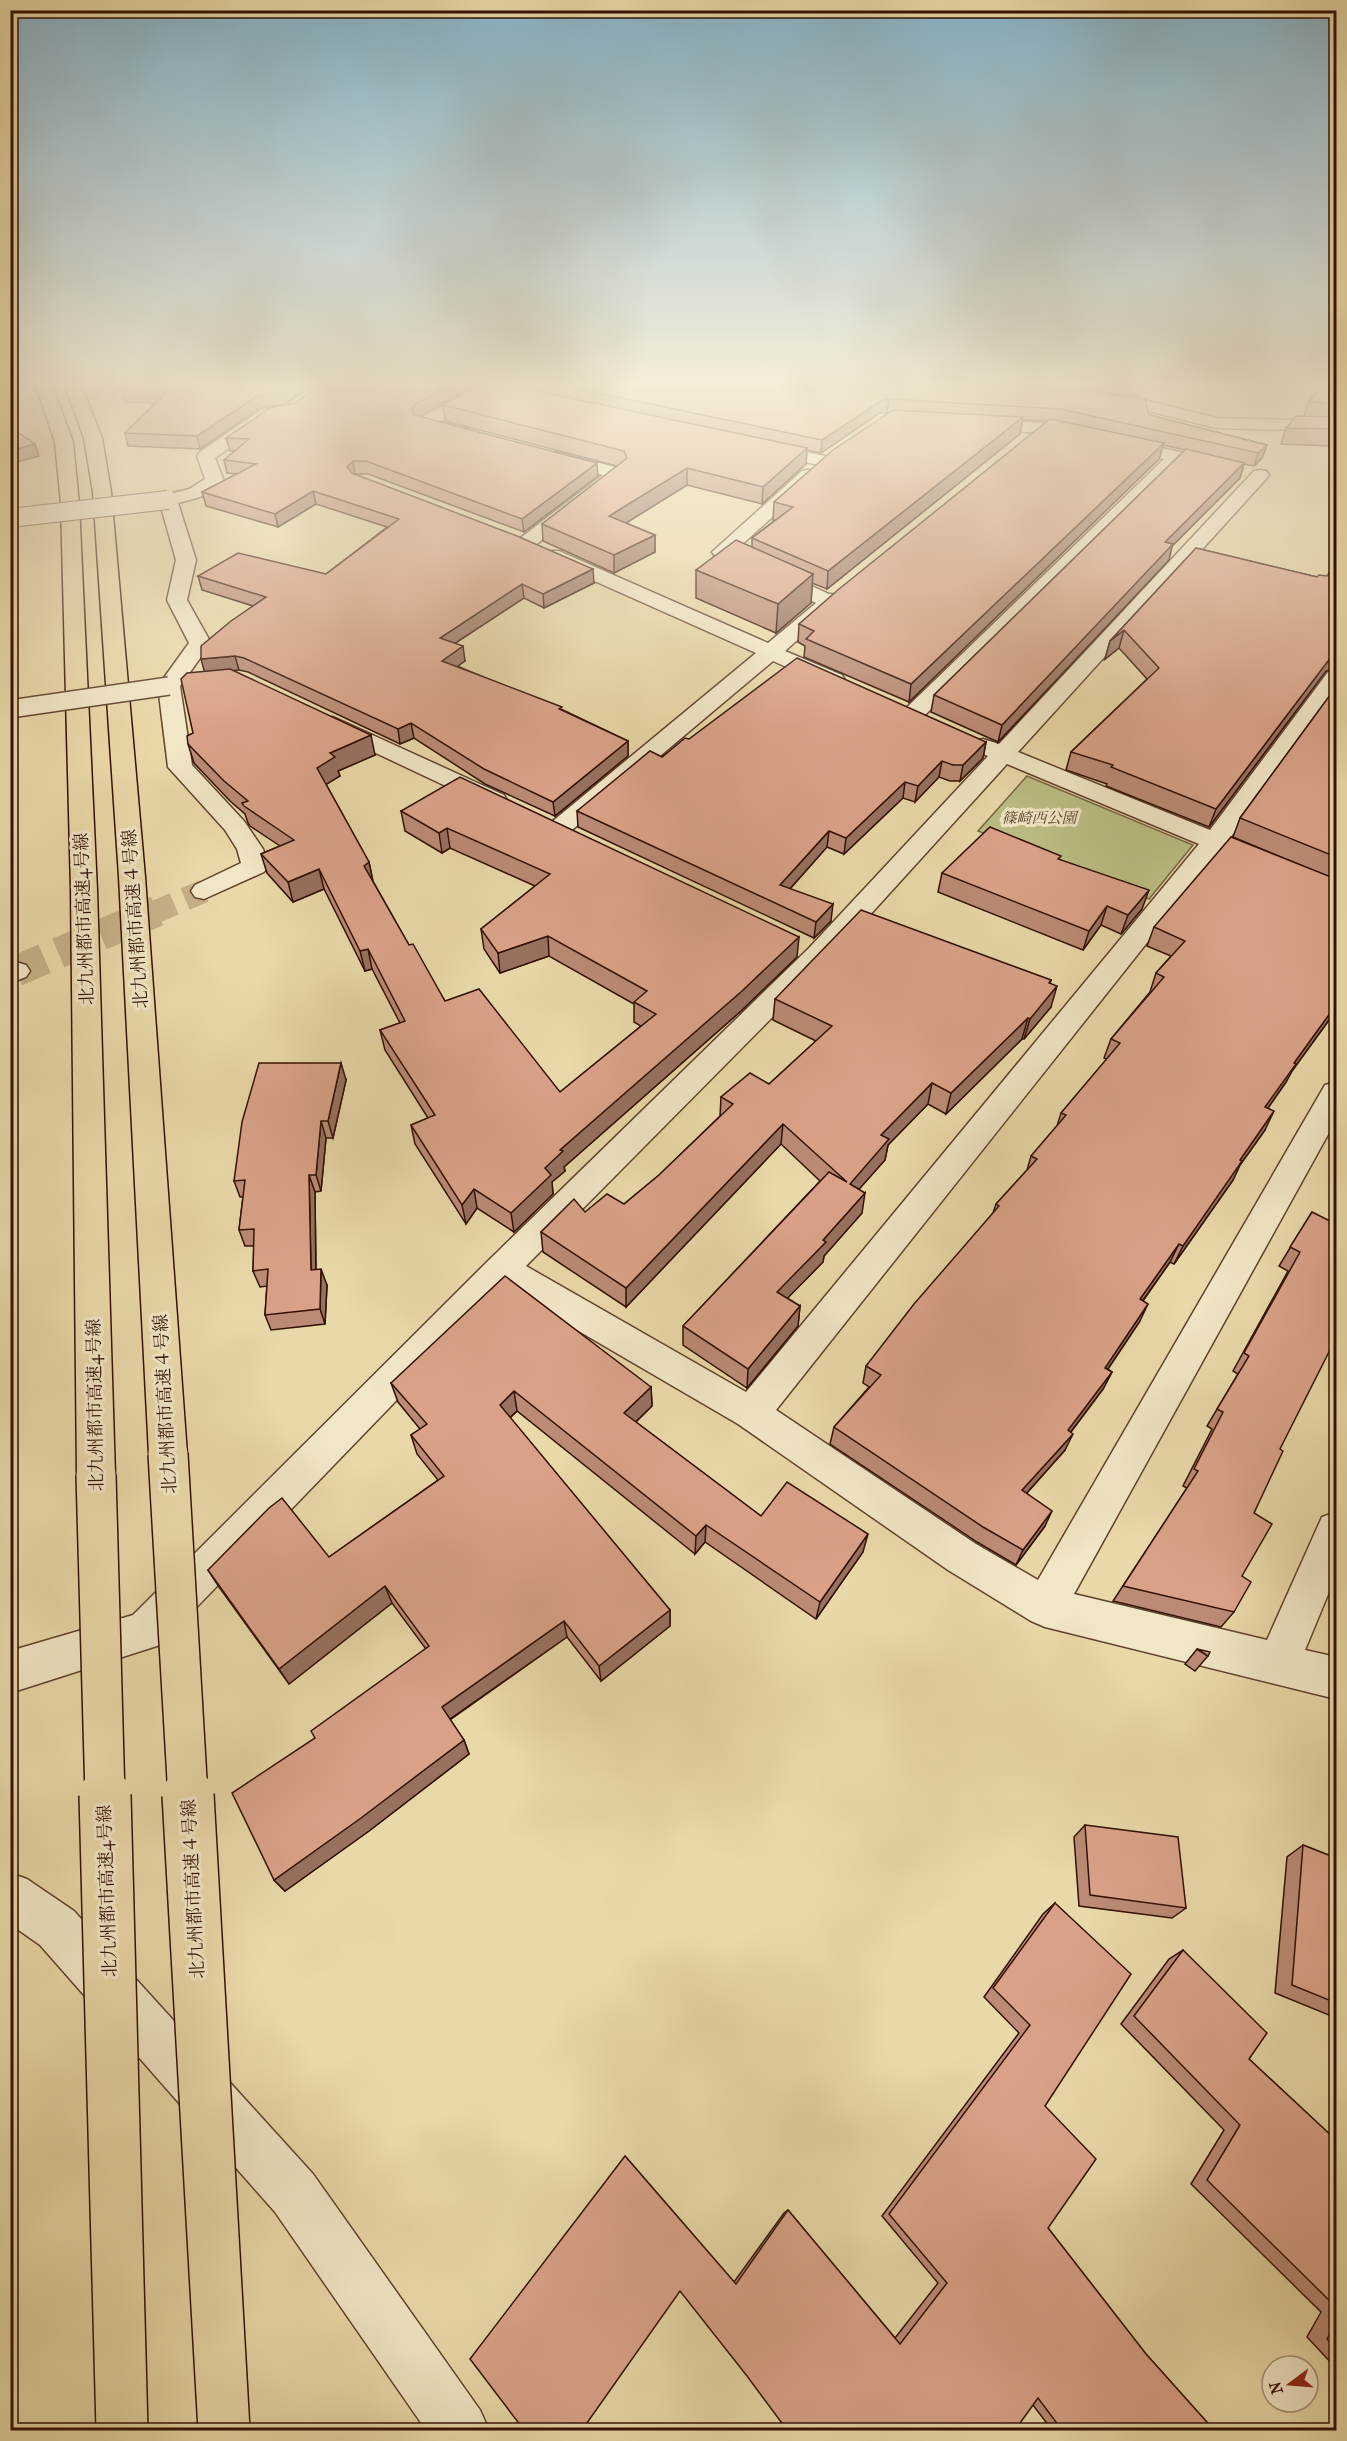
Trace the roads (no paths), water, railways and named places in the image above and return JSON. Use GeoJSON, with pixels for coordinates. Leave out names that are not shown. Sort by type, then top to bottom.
{"type":"FeatureCollection","features":[{"type":"Feature","properties":{"kind":"highway","name":"北九州都市高速4号線"},"geometry":{"type":"LineString","coordinates":[[69,497],[84,890],[96,1475],[122,2430]]}},
{"type":"Feature","properties":{"kind":"highway","name":"北九州都市高速４号線"},"geometry":{"type":"LineString","coordinates":[[102,497],[132,877],[168,1454],[224,2430]]}},
{"type":"Feature","properties":{"kind":"street"},"geometry":{"type":"LineString","coordinates":[[10,518],[180,497]]}},
{"type":"Feature","properties":{"kind":"street"},"geometry":{"type":"LineString","coordinates":[[526,543],[586,497]]}},
{"type":"Feature","properties":{"kind":"street"},"geometry":{"type":"LineString","coordinates":[[784,497],[722,552],[829,600]]}},
{"type":"Feature","properties":{"kind":"street"},"geometry":{"type":"LineString","coordinates":[[890,705],[922,719],[1137,497]]}},
{"type":"Feature","properties":{"kind":"street"},"geometry":{"type":"LineString","coordinates":[[10,1672],[145,1631],[502,1269],[809,949],[1002,755],[1230,497]]}},
{"type":"Feature","properties":{"kind":"street"},"geometry":{"type":"LineString","coordinates":[[168,500],[186,560],[177,600],[200,643],[169,686],[180,767],[235,826],[250,849],[255,866],[204,891]]}},
{"type":"Feature","properties":{"kind":"street"},"geometry":{"type":"LineString","coordinates":[[504,535],[858,691]]}},
{"type":"Feature","properties":{"kind":"street"},"geometry":{"type":"LineString","coordinates":[[557,830],[848,585]]}},
{"type":"Feature","properties":{"kind":"street"},"geometry":{"type":"LineString","coordinates":[[751,1413],[1214,842],[1336,676]]}},
{"type":"Feature","properties":{"kind":"street"},"geometry":{"type":"LineString","coordinates":[[169,686],[204,682]]}},
{"type":"Feature","properties":{"kind":"street"},"geometry":{"type":"LineString","coordinates":[[314,714],[515,810]]}},
{"type":"Feature","properties":{"kind":"street"},"geometry":{"type":"LineString","coordinates":[[962,737],[1336,891]]}},
{"type":"Feature","properties":{"kind":"street"},"geometry":{"type":"LineString","coordinates":[[1045,1607],[1336,1093]]}},
{"type":"Feature","properties":{"kind":"street"},"geometry":{"type":"LineString","coordinates":[[502,1269],[751,1413],[962,1557],[1045,1607],[1336,1678]]}},
{"type":"Feature","properties":{"kind":"street"},"geometry":{"type":"LineString","coordinates":[[1278,1664],[1336,1530]]}},
{"type":"Feature","properties":{"kind":"street"},"geometry":{"type":"LineString","coordinates":[[10,1896],[57,1928],[294,2193],[460,2430]]}},
{"type":"Feature","properties":{"kind":"lane"},"geometry":{"type":"LineString","coordinates":[[10,709],[169,686]]}},
{"type":"Feature","properties":{"kind":"tunnel"},"geometry":{"type":"LineString","coordinates":[[153,913],[204,891]]}},
{"type":"Feature","properties":{"kind":"tunnel"},"geometry":{"type":"LineString","coordinates":[[16,971],[157,911]]}},
{"type":"Feature","properties":{"kind":"park label","name":"篠崎西公園"},"geometry":{"type":"Point","coordinates":[1039,818]}}]}
